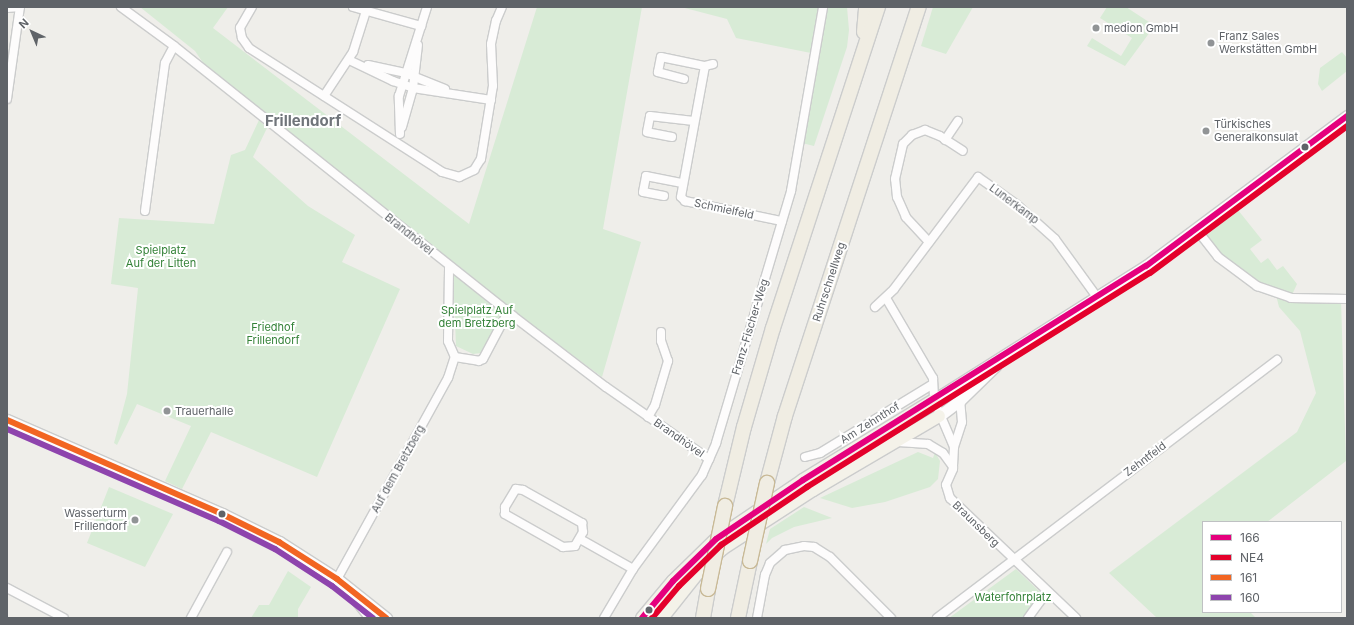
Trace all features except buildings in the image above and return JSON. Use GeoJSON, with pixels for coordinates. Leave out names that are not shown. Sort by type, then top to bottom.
{"type":"FeatureCollection","features":[{"type":"Feature","properties":{"kind":"highway"},"geometry":{"type":"LineString","coordinates":[[860,65],[866,7]]}},
{"type":"Feature","properties":{"kind":"highway"},"geometry":{"type":"LineString","coordinates":[[703,618],[744,427],[773,328],[878,7]]}},
{"type":"Feature","properties":{"kind":"highway","name":"Ruhrschnellweg"},"geometry":{"type":"LineString","coordinates":[[738,618],[767,483],[785,416],[918,7]]}},
{"type":"Feature","properties":{"kind":"main road"},"geometry":{"type":"LineString","coordinates":[[642,618],[673,580],[716,540],[803,480],[1098,297],[1197,230],[1347,116]]}},
{"type":"Feature","properties":{"kind":"main road"},"geometry":{"type":"LineString","coordinates":[[662,618],[706,564],[722,549],[814,490],[898,442],[939,416],[960,400],[1008,353]]}},
{"type":"Feature","properties":{"kind":"main road"},"geometry":{"type":"LineString","coordinates":[[7,420],[235,520],[279,542],[337,579],[386,618]]}},
{"type":"Feature","properties":{"kind":"main road"},"geometry":{"type":"LineString","coordinates":[[337,579],[371,618]]}},
{"type":"Feature","properties":{"kind":"street"},"geometry":{"type":"LineString","coordinates":[[7,8],[20,7],[7,99]]}},
{"type":"Feature","properties":{"kind":"street","name":"Brandhövel"},"geometry":{"type":"LineString","coordinates":[[121,7],[174,46],[449,267],[648,417],[709,459]]}},
{"type":"Feature","properties":{"kind":"street"},"geometry":{"type":"LineString","coordinates":[[252,7],[241,24],[240,32],[245,43],[447,175],[464,176],[474,170],[481,159],[494,86],[491,44],[496,21],[502,7]]}},
{"type":"Feature","properties":{"kind":"street"},"geometry":{"type":"LineString","coordinates":[[353,7],[421,26]]}},
{"type":"Feature","properties":{"kind":"street"},"geometry":{"type":"LineString","coordinates":[[400,134],[399,96],[427,7]]}},
{"type":"Feature","properties":{"kind":"street","name":"Franz-Fischer-Weg"},"geometry":{"type":"LineString","coordinates":[[604,618],[633,569],[679,509],[709,459],[791,191],[823,7]]}},
{"type":"Feature","properties":{"kind":"street"},"geometry":{"type":"LineString","coordinates":[[324,96],[349,60],[366,11]]}},
{"type":"Feature","properties":{"kind":"street"},"geometry":{"type":"LineString","coordinates":[[398,144],[413,88],[418,37]]}},
{"type":"Feature","properties":{"kind":"street"},"geometry":{"type":"LineString","coordinates":[[145,211],[165,63],[174,46]]}},
{"type":"Feature","properties":{"kind":"street","name":"Schmielfeld"},"geometry":{"type":"LineString","coordinates":[[684,79],[658,72],[661,57],[709,65],[694,121],[682,183],[681,197],[685,201],[782,221]]}},
{"type":"Feature","properties":{"kind":"street"},"geometry":{"type":"LineString","coordinates":[[349,60],[405,73],[453,92]]}},
{"type":"Feature","properties":{"kind":"street"},"geometry":{"type":"LineString","coordinates":[[362,64],[402,85],[413,88],[453,92],[491,100]]}},
{"type":"Feature","properties":{"kind":"street"},"geometry":{"type":"LineString","coordinates":[[672,137],[647,132],[650,116],[694,121]]}},
{"type":"Feature","properties":{"kind":"street"},"geometry":{"type":"LineString","coordinates":[[945,140],[958,121]]}},
{"type":"Feature","properties":{"kind":"street"},"geometry":{"type":"LineString","coordinates":[[929,242],[906,217],[897,197],[896,166],[903,144],[912,135],[925,130],[963,151]]}},
{"type":"Feature","properties":{"kind":"street"},"geometry":{"type":"LineString","coordinates":[[664,196],[643,192],[646,176],[682,183]]}},
{"type":"Feature","properties":{"kind":"street","name":"Lunerkamp"},"geometry":{"type":"LineString","coordinates":[[875,307],[886,298],[978,177],[1016,204],[1056,239],[1098,297]]}},
{"type":"Feature","properties":{"kind":"street"},"geometry":{"type":"LineString","coordinates":[[1197,230],[1218,257],[1257,286],[1291,298],[1347,299]]}},
{"type":"Feature","properties":{"kind":"street"},"geometry":{"type":"LineString","coordinates":[[449,267],[448,341],[455,357],[478,362],[483,358],[508,312]]}},
{"type":"Feature","properties":{"kind":"street"},"geometry":{"type":"LineString","coordinates":[[886,298],[933,378],[934,400],[939,416]]}},
{"type":"Feature","properties":{"kind":"street","name":"Brandhövel"},"geometry":{"type":"LineString","coordinates":[[648,417],[655,405],[668,361],[661,341],[661,332]]}},
{"type":"Feature","properties":{"kind":"street","name":"Auf dem Bretzberg"},"geometry":{"type":"LineString","coordinates":[[337,579],[448,378],[455,357]]}},
{"type":"Feature","properties":{"kind":"street","name":"Zehntfeld"},"geometry":{"type":"LineString","coordinates":[[1014,559],[1277,360]]}},
{"type":"Feature","properties":{"kind":"street","name":"Am Zehnthof"},"geometry":{"type":"LineString","coordinates":[[805,457],[820,453],[933,384]]}},
{"type":"Feature","properties":{"kind":"street"},"geometry":{"type":"LineString","coordinates":[[954,447],[962,422],[960,400]]}},
{"type":"Feature","properties":{"kind":"street","name":"Braunsberg"},"geometry":{"type":"LineString","coordinates":[[939,416],[954,447],[953,467],[946,484],[950,498],[1014,559]]}},
{"type":"Feature","properties":{"kind":"street"},"geometry":{"type":"LineString","coordinates":[[898,442],[928,444],[943,453],[953,467]]}},
{"type":"Feature","properties":{"kind":"street"},"geometry":{"type":"LineString","coordinates":[[523,490],[582,523],[583,532],[580,538],[571,548],[563,547],[508,517],[504,507],[514,491],[523,490]]}},
{"type":"Feature","properties":{"kind":"street"},"geometry":{"type":"LineString","coordinates":[[580,538],[633,569]]}},
{"type":"Feature","properties":{"kind":"street"},"geometry":{"type":"LineString","coordinates":[[757,618],[764,575],[770,563],[790,547],[814,547],[830,557],[891,618]]}},
{"type":"Feature","properties":{"kind":"street"},"geometry":{"type":"LineString","coordinates":[[191,618],[227,552]]}},
{"type":"Feature","properties":{"kind":"street"},"geometry":{"type":"LineString","coordinates":[[937,618],[1014,559],[1076,618]]}},
{"type":"Feature","properties":{"kind":"street"},"geometry":{"type":"LineString","coordinates":[[7,588],[64,618]]}},
{"type":"Feature","properties":{"kind":"street"},"geometry":{"type":"LineString","coordinates":[[1028,618],[1047,592]]}},
{"type":"Feature","properties":{"kind":"green space"},"geometry":{"type":"Polygon","coordinates":[[[140,7],[228,7],[213,28],[469,224],[537,7],[642,7],[603,229],[641,242],[602,377],[496,298],[206,67],[195,51],[140,7]]]}},
{"type":"Feature","properties":{"kind":"green space"},"geometry":{"type":"Polygon","coordinates":[[[681,7],[847,7],[849,30],[847,47],[814,146],[802,143],[816,54],[736,38],[727,19],[681,7]]]}},
{"type":"Feature","properties":{"kind":"green space"},"geometry":{"type":"Polygon","coordinates":[[[933,7],[973,7],[946,54],[921,46],[933,7]]]}},
{"type":"Feature","properties":{"kind":"green space"},"geometry":{"type":"Polygon","coordinates":[[[1107,7],[1126,7],[1152,24],[1150,32],[1125,66],[1087,46],[1092,38],[1121,56],[1132,38],[1100,18],[1107,7]]]}},
{"type":"Feature","properties":{"kind":"green space"},"geometry":{"type":"Polygon","coordinates":[[[1342,52],[1347,58],[1347,71],[1322,91],[1318,84],[1320,68],[1342,52]]]}},
{"type":"Feature","properties":{"kind":"green space","name":"Friedhof Frillendorf"},"geometry":{"type":"Polygon","coordinates":[[[259,120],[267,128],[253,157],[308,206],[355,235],[342,262],[400,289],[317,477],[211,432],[182,489],[165,481],[191,426],[137,404],[117,445],[114,443],[127,394],[138,288],[111,284],[119,218],[214,224],[231,155],[245,150],[259,120]]]}},
{"type":"Feature","properties":{"kind":"green space"},"geometry":{"type":"Polygon","coordinates":[[[1234,205],[1262,240],[1250,249],[1261,263],[1268,258],[1277,270],[1283,266],[1297,284],[1291,297],[1270,291],[1231,267],[1200,230],[1234,205]]]}},
{"type":"Feature","properties":{"kind":"green space","name":"Spielplatz Auf dem Bretzberg"},"geometry":{"type":"Polygon","coordinates":[[[453,272],[505,312],[481,353],[473,354],[456,346],[453,272]]]}},
{"type":"Feature","properties":{"kind":"green space"},"geometry":{"type":"Polygon","coordinates":[[[1276,295],[1341,300],[1346,461],[1268,521],[1202,521],[1202,613],[1251,613],[1256,618],[1157,618],[1109,573],[1297,432],[1316,393],[1300,331],[1279,307],[1276,295]]]}},
{"type":"Feature","properties":{"kind":"green space"},"geometry":{"type":"Polygon","coordinates":[[[918,452],[933,458],[935,452],[940,461],[938,479],[930,487],[885,502],[852,508],[820,498],[918,452]]]}},
{"type":"Feature","properties":{"kind":"green space"},"geometry":{"type":"Polygon","coordinates":[[[109,487],[173,514],[145,567],[87,543],[109,487]]]}},
{"type":"Feature","properties":{"kind":"green space"},"geometry":{"type":"Polygon","coordinates":[[[804,507],[832,518],[794,527],[772,538],[766,544],[770,529],[804,507]]]}},
{"type":"Feature","properties":{"kind":"green space","name":"Waterfohrplatz"},"geometry":{"type":"Polygon","coordinates":[[[1016,569],[1042,594],[1023,618],[949,618],[1016,569]]]}},
{"type":"Feature","properties":{"kind":"green space"},"geometry":{"type":"Polygon","coordinates":[[[288,571],[311,587],[298,609],[298,618],[251,618],[259,605],[269,605],[288,571]]]}},
{"type":"Feature","properties":{"kind":"transit line","name":"166"},"geometry":{"type":"LineString","coordinates":[[642,618],[673,581],[716,539],[803,480],[1146,266],[1347,116]]}},
{"type":"Feature","properties":{"kind":"transit line","name":"NE4"},"geometry":{"type":"LineString","coordinates":[[652,618],[679,586],[721,545],[807,487],[1150,273],[1347,126]]}},
{"type":"Feature","properties":{"kind":"transit line","name":"161"},"geometry":{"type":"LineString","coordinates":[[7,420],[222,514],[279,542],[337,579],[386,618]]}},
{"type":"Feature","properties":{"kind":"transit line","name":"160"},"geometry":{"type":"LineString","coordinates":[[7,429],[219,521],[275,549],[332,586],[373,618]]}},
{"type":"Feature","properties":{"kind":"place","name":"medion GmbH"},"geometry":{"type":"Point","coordinates":[1096,28]}},
{"type":"Feature","properties":{"kind":"place","name":"Franz Sales Werkstätten GmbH"},"geometry":{"type":"Point","coordinates":[1211,43]}},
{"type":"Feature","properties":{"kind":"place","name":"Türkisches Generalkonsulat"},"geometry":{"type":"Point","coordinates":[1206,131]}},
{"type":"Feature","properties":{"kind":"place","name":"Trauerhalle"},"geometry":{"type":"Point","coordinates":[167,411]}},
{"type":"Feature","properties":{"kind":"place","name":"Wasserturm Frillendorf"},"geometry":{"type":"Point","coordinates":[135,520]}},
{"type":"Feature","properties":{"kind":"district","name":"Frillendorf"},"geometry":{"type":"Point","coordinates":[303,121]}},
{"type":"Feature","properties":{"kind":"park label","name":"Spielplatz Auf der Litten"},"geometry":{"type":"Point","coordinates":[161,257]}}]}
